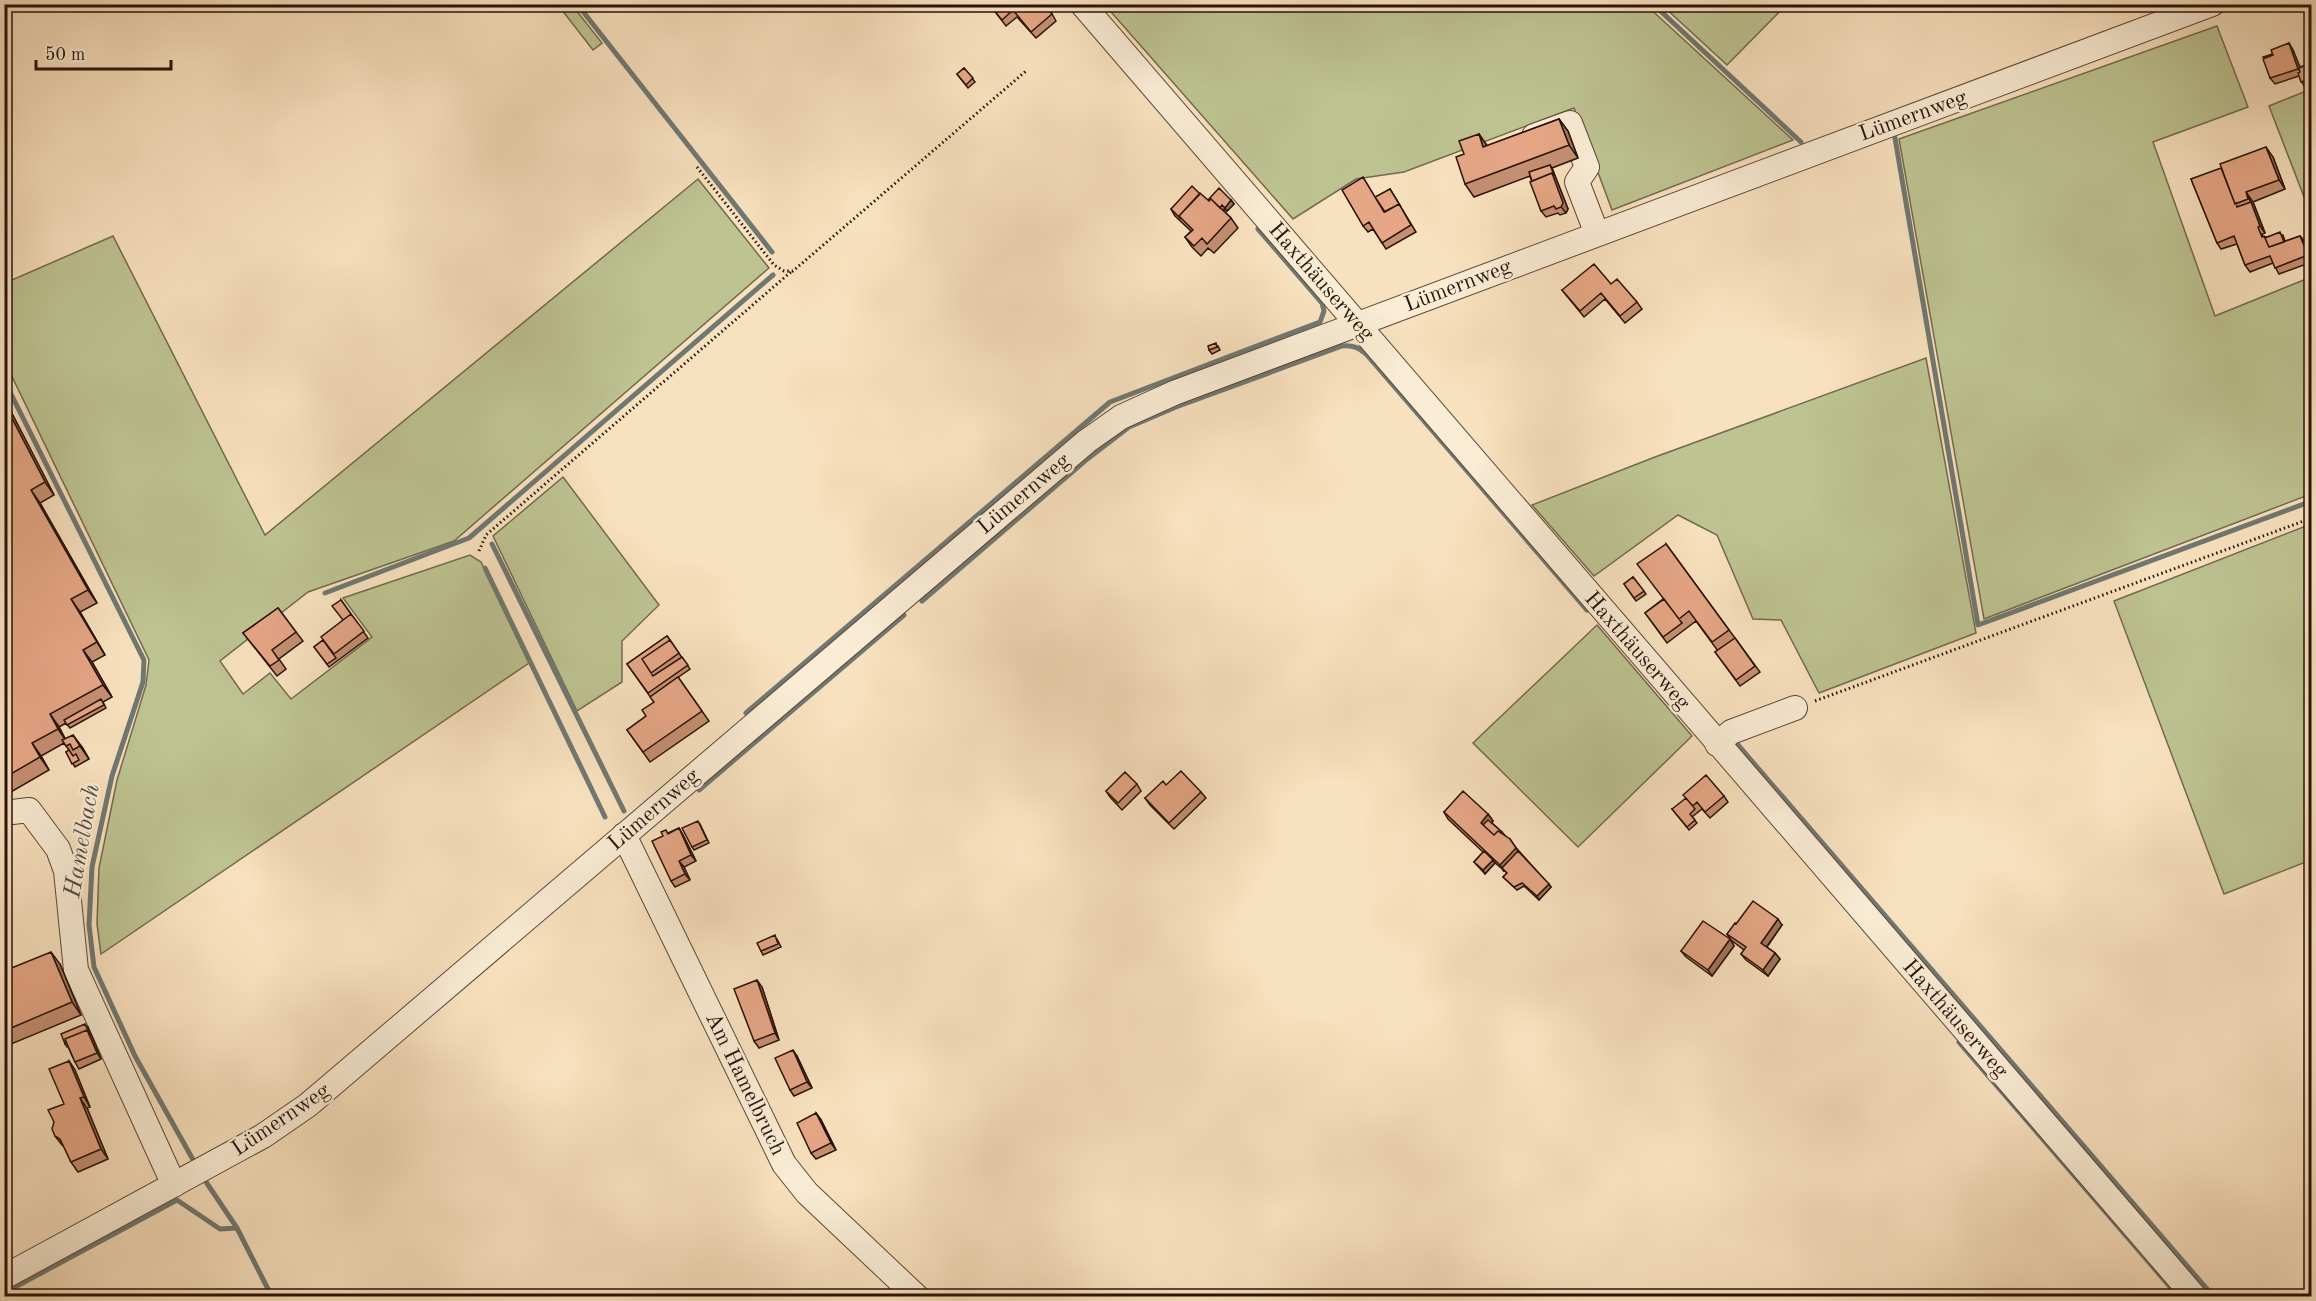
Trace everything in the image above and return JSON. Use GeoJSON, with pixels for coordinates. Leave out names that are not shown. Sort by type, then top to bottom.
{"type":"FeatureCollection","features":[{"type":"Feature","properties":{"kind":"street","name":"Haxthäuserweg"},"geometry":{"type":"LineString","coordinates":[[1082,4],[2194,1296]]}},
{"type":"Feature","properties":{"kind":"street","name":"Lümernweg"},"geometry":{"type":"LineString","coordinates":[[4,1277],[214,1164],[309,1106],[1087,441],[1121,417],[1174,393],[2212,4]]}},
{"type":"Feature","properties":{"kind":"street"},"geometry":{"type":"LineString","coordinates":[[1509,145],[1570,123],[1587,167],[1577,182],[1597,234]]}},
{"type":"Feature","properties":{"kind":"street"},"geometry":{"type":"LineString","coordinates":[[1717,744],[1731,732],[1795,708]]}},
{"type":"Feature","properties":{"kind":"street"},"geometry":{"type":"LineString","coordinates":[[4,813],[29,810],[58,849],[66,871],[76,970],[182,1181]]}},
{"type":"Feature","properties":{"kind":"street","name":"Am Hamelbruch"},"geometry":{"type":"LineString","coordinates":[[624,835],[784,1164],[807,1193],[916,1296]]}},
{"type":"Feature","properties":{"kind":"path"},"geometry":{"type":"LineString","coordinates":[[479,551],[486,535],[1026,71]]}},
{"type":"Feature","properties":{"kind":"path"},"geometry":{"type":"LineString","coordinates":[[697,167],[774,265],[784,271],[793,271]]}},
{"type":"Feature","properties":{"kind":"path"},"geometry":{"type":"LineString","coordinates":[[1795,708],[2312,519]]}},
{"type":"Feature","properties":{"kind":"green space"},"geometry":{"type":"Polygon","coordinates":[[[558,5],[572,5],[602,43],[593,50],[558,5]]]}},
{"type":"Feature","properties":{"kind":"green space"},"geometry":{"type":"Polygon","coordinates":[[[1105,5],[1646,5],[1793,140],[1612,210],[1574,108],[1404,172],[1356,179],[1293,219],[1105,5]]]}},
{"type":"Feature","properties":{"kind":"green space"},"geometry":{"type":"Polygon","coordinates":[[[1662,5],[1786,5],[1727,65],[1662,5]]]}},
{"type":"Feature","properties":{"kind":"green space"},"geometry":{"type":"Polygon","coordinates":[[[2217,26],[2248,107],[2153,142],[2215,316],[2311,277],[2311,494],[1984,619],[1899,139],[2217,26]]]}},
{"type":"Feature","properties":{"kind":"green space"},"geometry":{"type":"Polygon","coordinates":[[[2311,89],[2311,215],[2269,106],[2311,89]]]}},
{"type":"Feature","properties":{"kind":"green space"},"geometry":{"type":"Polygon","coordinates":[[[698,179],[769,268],[454,541],[308,592],[220,661],[243,694],[270,673],[291,699],[372,637],[343,598],[470,555],[481,562],[529,663],[101,954],[97,924],[99,868],[117,780],[146,685],[149,660],[5,362],[5,283],[113,236],[265,535],[698,179]]]}},
{"type":"Feature","properties":{"kind":"green space"},"geometry":{"type":"Polygon","coordinates":[[[1926,358],[1976,633],[1819,693],[1781,620],[1753,619],[1717,535],[1678,515],[1594,576],[1532,505],[1655,457],[1926,358]]]}},
{"type":"Feature","properties":{"kind":"green space"},"geometry":{"type":"Polygon","coordinates":[[[563,477],[659,605],[622,641],[622,682],[577,711],[493,536],[563,477]]]}},
{"type":"Feature","properties":{"kind":"green space"},"geometry":{"type":"Polygon","coordinates":[[[2311,524],[2311,860],[2224,894],[2114,601],[2311,524]]]}},
{"type":"Feature","properties":{"kind":"green space"},"geometry":{"type":"Polygon","coordinates":[[[1597,625],[1692,736],[1578,847],[1473,743],[1597,625]]]}},
{"type":"Feature","properties":{"kind":"building"},"geometry":{"type":"Polygon","coordinates":[[[997,4],[1009,6],[1010,4],[1043,4],[1052,14],[1031,32],[1013,10],[1002,20],[993,9],[997,4]]]}},
{"type":"Feature","properties":{"kind":"building"},"geometry":{"type":"Polygon","coordinates":[[[2289,43],[2298,69],[2270,78],[2263,59],[2273,55],[2271,50],[2289,43]]]}},
{"type":"Feature","properties":{"kind":"building"},"geometry":{"type":"Polygon","coordinates":[[[2312,63],[2312,78],[2301,82],[2299,68],[2312,63]]]}},
{"type":"Feature","properties":{"kind":"building"},"geometry":{"type":"Polygon","coordinates":[[[964,68],[973,78],[966,85],[957,74],[964,68]]]}},
{"type":"Feature","properties":{"kind":"building"},"geometry":{"type":"Polygon","coordinates":[[[1559,119],[1569,145],[1465,184],[1456,157],[1464,154],[1459,141],[1479,134],[1483,147],[1559,119]]]}},
{"type":"Feature","properties":{"kind":"building"},"geometry":{"type":"Polygon","coordinates":[[[2266,147],[2279,180],[2246,192],[2248,199],[2235,204],[2220,164],[2266,147]]]}},
{"type":"Feature","properties":{"kind":"building"},"geometry":{"type":"Polygon","coordinates":[[[1550,165],[1554,175],[1552,173],[1532,181],[1529,172],[1550,165]]]}},
{"type":"Feature","properties":{"kind":"building"},"geometry":{"type":"Polygon","coordinates":[[[2221,168],[2237,207],[2251,202],[2262,237],[2264,236],[2269,247],[2300,236],[2308,255],[2275,268],[2270,256],[2245,265],[2234,236],[2217,243],[2191,179],[2221,168]]]}},
{"type":"Feature","properties":{"kind":"building"},"geometry":{"type":"Polygon","coordinates":[[[1552,173],[1563,203],[1556,209],[1554,206],[1541,211],[1530,182],[1552,173]]]}},
{"type":"Feature","properties":{"kind":"building"},"geometry":{"type":"Polygon","coordinates":[[[1363,177],[1384,212],[1399,204],[1411,225],[1382,243],[1369,222],[1363,226],[1342,190],[1363,177]]]}},
{"type":"Feature","properties":{"kind":"building"},"geometry":{"type":"Polygon","coordinates":[[[1192,186],[1200,194],[1179,216],[1181,219],[1171,209],[1192,186]]]}},
{"type":"Feature","properties":{"kind":"building"},"geometry":{"type":"Polygon","coordinates":[[[1219,188],[1231,200],[1225,208],[1222,205],[1220,208],[1211,199],[1208,200],[1219,188]]]}},
{"type":"Feature","properties":{"kind":"building"},"geometry":{"type":"Polygon","coordinates":[[[1390,189],[1401,207],[1399,204],[1385,212],[1375,197],[1390,189]]]}},
{"type":"Feature","properties":{"kind":"building"},"geometry":{"type":"Polygon","coordinates":[[[1200,193],[1209,201],[1211,199],[1231,218],[1207,244],[1202,238],[1194,246],[1185,237],[1193,230],[1179,216],[1200,193]]]}},
{"type":"Feature","properties":{"kind":"building"},"geometry":{"type":"Polygon","coordinates":[[[2280,232],[2284,242],[2269,247],[2265,238],[2280,232]]]}},
{"type":"Feature","properties":{"kind":"building"},"geometry":{"type":"Polygon","coordinates":[[[1594,264],[1611,284],[1617,279],[1637,302],[1620,316],[1601,293],[1580,311],[1562,290],[1594,264]]]}},
{"type":"Feature","properties":{"kind":"building"},"geometry":{"type":"Polygon","coordinates":[[[1216,343],[1217,347],[1209,350],[1208,346],[1216,343]]]}},
{"type":"Feature","properties":{"kind":"building"},"geometry":{"type":"Polygon","coordinates":[[[4,403],[45,482],[31,490],[88,590],[71,599],[97,642],[83,650],[103,685],[50,714],[58,729],[32,743],[40,757],[4,778],[4,403]]]}},
{"type":"Feature","properties":{"kind":"building"},"geometry":{"type":"Polygon","coordinates":[[[1666,544],[1729,630],[1712,642],[1689,611],[1679,619],[1637,564],[1666,544]]]}},
{"type":"Feature","properties":{"kind":"building"},"geometry":{"type":"Polygon","coordinates":[[[1633,577],[1644,591],[1634,598],[1624,584],[1633,577]]]}},
{"type":"Feature","properties":{"kind":"building"},"geometry":{"type":"Polygon","coordinates":[[[1664,599],[1682,623],[1663,637],[1645,613],[1664,599]]]}},
{"type":"Feature","properties":{"kind":"building"},"geometry":{"type":"Polygon","coordinates":[[[341,600],[351,614],[343,620],[332,606],[341,600]]]}},
{"type":"Feature","properties":{"kind":"building"},"geometry":{"type":"Polygon","coordinates":[[[278,608],[296,632],[272,650],[279,660],[270,666],[243,633],[278,608]]]}},
{"type":"Feature","properties":{"kind":"building"},"geometry":{"type":"Polygon","coordinates":[[[351,614],[364,631],[334,654],[321,637],[351,614]]]}},
{"type":"Feature","properties":{"kind":"building"},"geometry":{"type":"Polygon","coordinates":[[[667,636],[670,640],[642,659],[653,676],[682,657],[688,665],[648,693],[627,664],[667,636]]]}},
{"type":"Feature","properties":{"kind":"building"},"geometry":{"type":"Polygon","coordinates":[[[1735,638],[1755,666],[1736,680],[1715,652],[1735,638]]]}},
{"type":"Feature","properties":{"kind":"building"},"geometry":{"type":"Polygon","coordinates":[[[323,640],[336,658],[327,664],[314,647],[323,640]]]}},
{"type":"Feature","properties":{"kind":"building"},"geometry":{"type":"Polygon","coordinates":[[[670,640],[679,653],[651,673],[642,659],[670,640]]]}},
{"type":"Feature","properties":{"kind":"building"},"geometry":{"type":"Polygon","coordinates":[[[678,677],[702,711],[643,752],[627,730],[646,716],[642,710],[654,702],[650,697],[678,677]]]}},
{"type":"Feature","properties":{"kind":"building"},"geometry":{"type":"Polygon","coordinates":[[[101,699],[104,705],[67,725],[64,720],[101,699]]]}},
{"type":"Feature","properties":{"kind":"building"},"geometry":{"type":"Polygon","coordinates":[[[73,735],[80,746],[73,750],[70,744],[66,746],[62,740],[73,735]]]}},
{"type":"Feature","properties":{"kind":"building"},"geometry":{"type":"Polygon","coordinates":[[[69,750],[73,756],[76,754],[79,760],[72,764],[66,752],[69,750]]]}},
{"type":"Feature","properties":{"kind":"building"},"geometry":{"type":"Polygon","coordinates":[[[1181,771],[1201,792],[1169,823],[1145,798],[1163,781],[1166,785],[1181,771]]]}},
{"type":"Feature","properties":{"kind":"building"},"geometry":{"type":"Polygon","coordinates":[[[1125,772],[1137,784],[1118,803],[1106,791],[1125,772]]]}},
{"type":"Feature","properties":{"kind":"building"},"geometry":{"type":"Polygon","coordinates":[[[1706,775],[1724,796],[1705,812],[1697,802],[1693,806],[1683,795],[1706,775]]]}},
{"type":"Feature","properties":{"kind":"building"},"geometry":{"type":"Polygon","coordinates":[[[1463,791],[1488,814],[1481,823],[1494,835],[1498,831],[1510,839],[1516,848],[1500,865],[1444,812],[1463,791]]]}},
{"type":"Feature","properties":{"kind":"building"},"geometry":{"type":"Polygon","coordinates":[[[1686,798],[1695,809],[1690,814],[1695,820],[1687,827],[1672,809],[1686,798]]]}},
{"type":"Feature","properties":{"kind":"building"},"geometry":{"type":"Polygon","coordinates":[[[1488,820],[1502,832],[1498,831],[1494,835],[1483,825],[1488,820]]]}},
{"type":"Feature","properties":{"kind":"building"},"geometry":{"type":"Polygon","coordinates":[[[698,821],[707,840],[692,847],[682,828],[698,821]]]}},
{"type":"Feature","properties":{"kind":"building"},"geometry":{"type":"Polygon","coordinates":[[[679,828],[691,855],[679,861],[685,874],[671,881],[652,841],[663,836],[661,832],[666,830],[668,834],[679,828]]]}},
{"type":"Feature","properties":{"kind":"building"},"geometry":{"type":"Polygon","coordinates":[[[1484,851],[1493,860],[1483,870],[1474,862],[1484,851]]]}},
{"type":"Feature","properties":{"kind":"building"},"geometry":{"type":"Polygon","coordinates":[[[1518,851],[1549,884],[1537,896],[1522,883],[1514,887],[1503,877],[1507,873],[1502,868],[1518,851]]]}},
{"type":"Feature","properties":{"kind":"building"},"geometry":{"type":"Polygon","coordinates":[[[1753,901],[1778,919],[1761,943],[1775,953],[1763,970],[1741,954],[1746,947],[1727,934],[1753,901]]]}},
{"type":"Feature","properties":{"kind":"building"},"geometry":{"type":"Polygon","coordinates":[[[1703,921],[1730,939],[1708,970],[1681,951],[1703,921]]]}},
{"type":"Feature","properties":{"kind":"building"},"geometry":{"type":"Polygon","coordinates":[[[775,935],[778,944],[761,951],[757,943],[775,935]]]}},
{"type":"Feature","properties":{"kind":"building"},"geometry":{"type":"Polygon","coordinates":[[[51,952],[72,1002],[4,1031],[4,971],[51,952]]]}},
{"type":"Feature","properties":{"kind":"building"},"geometry":{"type":"Polygon","coordinates":[[[757,980],[775,1033],[754,1041],[734,989],[757,980]]]}},
{"type":"Feature","properties":{"kind":"building"},"geometry":{"type":"Polygon","coordinates":[[[85,1024],[89,1033],[87,1030],[65,1039],[65,1044],[61,1034],[85,1024]]]}},
{"type":"Feature","properties":{"kind":"building"},"geometry":{"type":"Polygon","coordinates":[[[87,1030],[97,1053],[75,1062],[65,1039],[87,1030]]]}},
{"type":"Feature","properties":{"kind":"building"},"geometry":{"type":"Polygon","coordinates":[[[793,1050],[807,1082],[790,1090],[775,1058],[793,1050]]]}},
{"type":"Feature","properties":{"kind":"building"},"geometry":{"type":"Polygon","coordinates":[[[69,1061],[84,1097],[80,1098],[101,1149],[71,1162],[60,1139],[55,1136],[52,1129],[54,1122],[48,1110],[64,1104],[49,1069],[69,1061]]]}},
{"type":"Feature","properties":{"kind":"building"},"geometry":{"type":"Polygon","coordinates":[[[816,1113],[831,1143],[811,1153],[797,1123],[816,1113]]]}},
{"type":"Feature","properties":{"kind":"waterway"},"geometry":{"type":"LineString","coordinates":[[577,4],[772,252]]}},
{"type":"Feature","properties":{"kind":"waterway"},"geometry":{"type":"LineString","coordinates":[[1653,4],[1801,142]]}},
{"type":"Feature","properties":{"kind":"waterway"},"geometry":{"type":"LineString","coordinates":[[1895,138],[1978,625],[2312,501]]}},
{"type":"Feature","properties":{"kind":"waterway"},"geometry":{"type":"LineString","coordinates":[[746,713],[1110,402],[1320,322],[1324,311],[1322,303],[1258,229]]}},
{"type":"Feature","properties":{"kind":"waterway"},"geometry":{"type":"LineString","coordinates":[[325,593],[469,538],[773,275]]}},
{"type":"Feature","properties":{"kind":"waterway"},"geometry":{"type":"LineString","coordinates":[[922,601],[1086,460],[1129,427],[1176,407],[1342,346],[1350,346],[1368,356],[1587,610]]}},
{"type":"Feature","properties":{"kind":"waterway","name":"Hamelbach"},"geometry":{"type":"LineString","coordinates":[[4,380],[144,660],[143,682],[112,776],[92,867],[89,925],[94,967],[135,1056],[196,1165]]}},
{"type":"Feature","properties":{"kind":"waterway"},"geometry":{"type":"LineString","coordinates":[[492,544],[624,811]]}},
{"type":"Feature","properties":{"kind":"waterway"},"geometry":{"type":"LineString","coordinates":[[485,568],[605,817]]}},
{"type":"Feature","properties":{"kind":"waterway"},"geometry":{"type":"LineString","coordinates":[[699,790],[904,615]]}},
{"type":"Feature","properties":{"kind":"waterway"},"geometry":{"type":"LineString","coordinates":[[1738,745],[2213,1296]]}},
{"type":"Feature","properties":{"kind":"waterway"},"geometry":{"type":"LineString","coordinates":[[1959,1042],[2178,1296]]}},
{"type":"Feature","properties":{"kind":"waterway","name":"Hamelbach"},"geometry":{"type":"LineString","coordinates":[[202,1176],[237,1228],[270,1293],[275,1296]]}},
{"type":"Feature","properties":{"kind":"waterway"},"geometry":{"type":"LineString","coordinates":[[4,1293],[177,1200],[220,1229],[237,1228]]}},
{"type":"Feature","properties":{"kind":"waterway"},"geometry":{"type":"LineString","coordinates":[[923,1288],[931,1296]]}}]}
